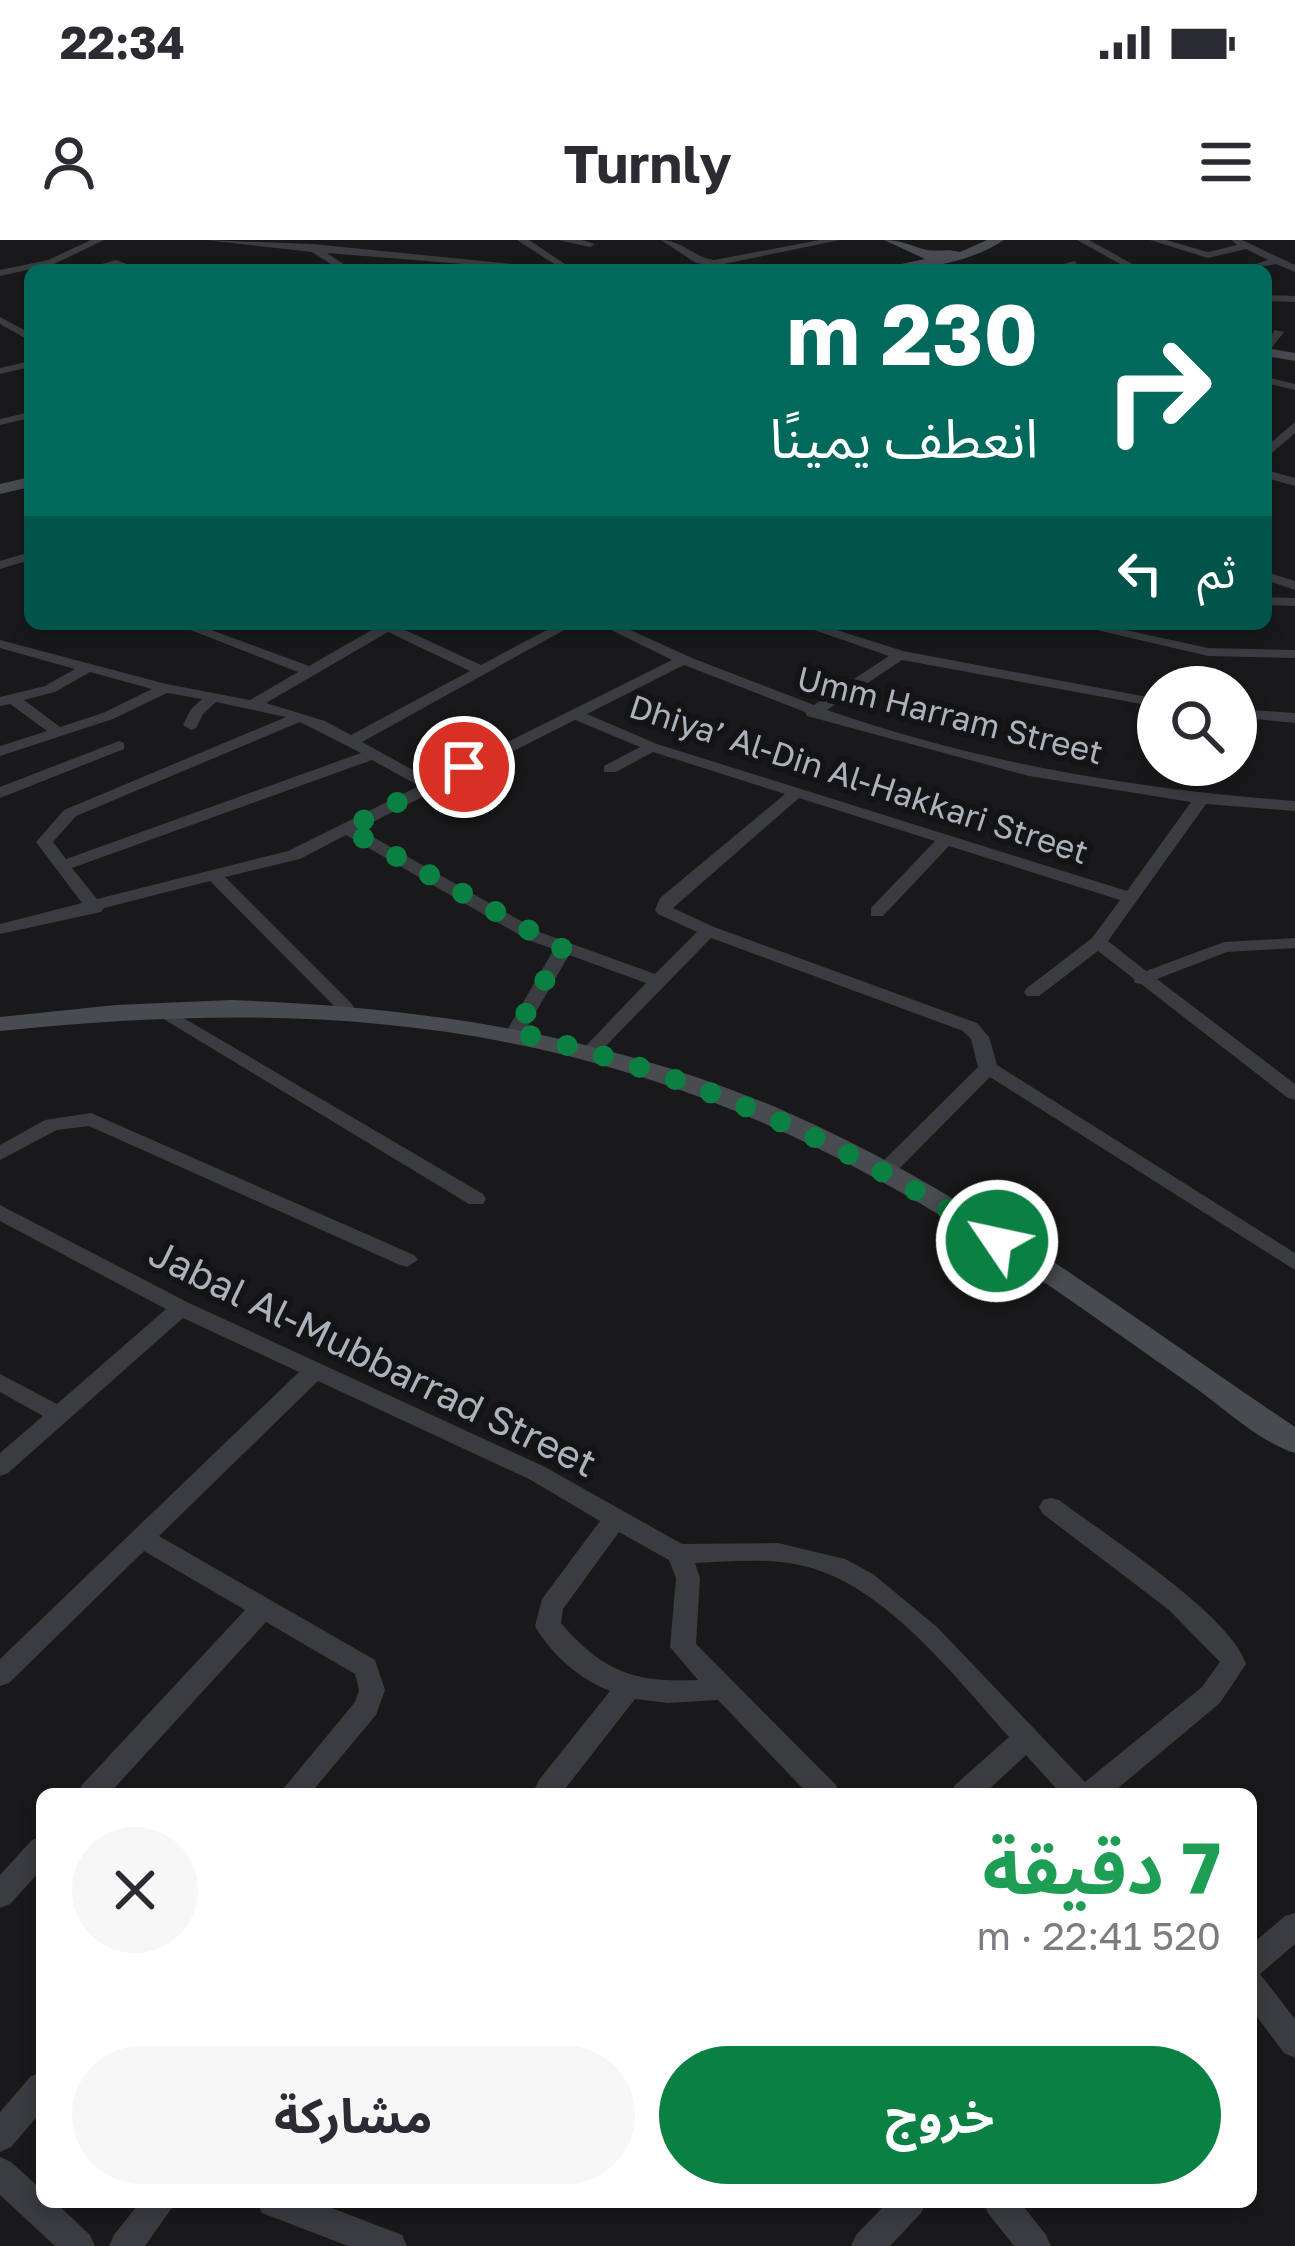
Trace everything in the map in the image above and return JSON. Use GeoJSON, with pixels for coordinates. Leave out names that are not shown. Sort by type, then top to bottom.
{"type":"FeatureCollection","features":[{"type":"Feature","properties":{"kind":"street"},"geometry":{"type":"LineString","coordinates":[[39,264],[98,240]]}},
{"type":"Feature","properties":{"kind":"street"},"geometry":{"type":"LineString","coordinates":[[210,240],[512,264]]}},
{"type":"Feature","properties":{"kind":"street"},"geometry":{"type":"LineString","coordinates":[[522,240],[553,264]]}},
{"type":"Feature","properties":{"kind":"street"},"geometry":{"type":"LineString","coordinates":[[562,240],[590,244]]}},
{"type":"Feature","properties":{"kind":"street"},"geometry":{"type":"LineString","coordinates":[[666,240],[704,262],[745,260],[835,240]]}},
{"type":"Feature","properties":{"kind":"street"},"geometry":{"type":"LineString","coordinates":[[753,240],[777,253]]}},
{"type":"Feature","properties":{"kind":"street"},"geometry":{"type":"LineString","coordinates":[[942,256],[985,240]]}},
{"type":"Feature","properties":{"kind":"street"},"geometry":{"type":"LineString","coordinates":[[906,264],[998,240]]}},
{"type":"Feature","properties":{"kind":"street"},"geometry":{"type":"LineString","coordinates":[[1082,240],[1127,264]]}},
{"type":"Feature","properties":{"kind":"street"},"geometry":{"type":"LineString","coordinates":[[1155,240],[1208,255],[1247,246]]}},
{"type":"Feature","properties":{"kind":"street"},"geometry":{"type":"LineString","coordinates":[[1235,240],[1295,266]]}},
{"type":"Feature","properties":{"kind":"street"},"geometry":{"type":"LineString","coordinates":[[897,242],[967,264]]}},
{"type":"Feature","properties":{"kind":"street"},"geometry":{"type":"LineString","coordinates":[[315,247],[338,264]]}},
{"type":"Feature","properties":{"kind":"street"},"geometry":{"type":"LineString","coordinates":[[56,260],[66,264]]}},
{"type":"Feature","properties":{"kind":"street"},"geometry":{"type":"LineString","coordinates":[[745,260],[754,264]]}},
{"type":"Feature","properties":{"kind":"street"},"geometry":{"type":"LineString","coordinates":[[1268,264],[1280,261]]}},
{"type":"Feature","properties":{"kind":"street"},"geometry":{"type":"LineString","coordinates":[[1272,343],[1279,332]]}},
{"type":"Feature","properties":{"kind":"street"},"geometry":{"type":"LineString","coordinates":[[1272,602],[1288,597],[1294,585]]}},
{"type":"Feature","properties":{"kind":"street"},"geometry":{"type":"LineString","coordinates":[[198,630],[309,671]]}},
{"type":"Feature","properties":{"kind":"street"},"geometry":{"type":"LineString","coordinates":[[253,704],[376,630]]}},
{"type":"Feature","properties":{"kind":"street"},"geometry":{"type":"LineString","coordinates":[[395,630],[481,670]]}},
{"type":"Feature","properties":{"kind":"street"},"geometry":{"type":"LineString","coordinates":[[352,741],[557,630]]}},
{"type":"Feature","properties":{"kind":"street","name":"Umm Harram Street"},"geometry":{"type":"LineString","coordinates":[[618,630],[681,661],[812,713],[1078,781],[1291,810]]}},
{"type":"Feature","properties":{"kind":"street"},"geometry":{"type":"LineString","coordinates":[[823,630],[900,655],[1137,699]]}},
{"type":"Feature","properties":{"kind":"street"},"geometry":{"type":"LineString","coordinates":[[1106,630],[1208,652],[1295,654]]}},
{"type":"Feature","properties":{"kind":"street"},"geometry":{"type":"LineString","coordinates":[[0,649],[300,717],[428,784]]}},
{"type":"Feature","properties":{"kind":"street"},"geometry":{"type":"LineString","coordinates":[[812,713],[900,655]]}},
{"type":"Feature","properties":{"kind":"street"},"geometry":{"type":"LineString","coordinates":[[0,929],[294,855],[681,661]]}},
{"type":"Feature","properties":{"kind":"street"},"geometry":{"type":"LineString","coordinates":[[6,701],[59,685],[86,669]]}},
{"type":"Feature","properties":{"kind":"street"},"geometry":{"type":"LineString","coordinates":[[0,752],[59,733],[165,688]]}},
{"type":"Feature","properties":{"kind":"street"},"geometry":{"type":"LineString","coordinates":[[191,725],[196,712],[216,695]]}},
{"type":"Feature","properties":{"kind":"street"},"geometry":{"type":"LineString","coordinates":[[6,701],[59,733]]}},
{"type":"Feature","properties":{"kind":"street","name":"Dhiya’ Al-Din Al-Hakkari Street"},"geometry":{"type":"LineString","coordinates":[[572,713],[652,747],[1129,897]]}},
{"type":"Feature","properties":{"kind":"street"},"geometry":{"type":"LineString","coordinates":[[1257,715],[1295,718]]}},
{"type":"Feature","properties":{"kind":"street"},"geometry":{"type":"LineString","coordinates":[[95,908],[46,846],[46,837],[84,805],[300,717]]}},
{"type":"Feature","properties":{"kind":"street"},"geometry":{"type":"LineString","coordinates":[[0,793],[119,746]]}},
{"type":"Feature","properties":{"kind":"street"},"geometry":{"type":"LineString","coordinates":[[610,769],[652,747]]}},
{"type":"Feature","properties":{"kind":"street"},"geometry":{"type":"LineString","coordinates":[[64,865],[374,754]]}},
{"type":"Feature","properties":{"kind":"street"},"geometry":{"type":"LineString","coordinates":[[795,794],[666,902],[671,916],[970,1027],[980,1037],[988,1068],[1295,1263]]}},
{"type":"Feature","properties":{"kind":"street"},"geometry":{"type":"LineString","coordinates":[[1033,992],[1098,942],[1201,800]]}},
{"type":"Feature","properties":{"kind":"street"},"geometry":{"type":"LineString","coordinates":[[347,829],[563,949],[658,981]]}},
{"type":"Feature","properties":{"kind":"street"},"geometry":{"type":"LineString","coordinates":[[877,912],[945,841]]}},
{"type":"Feature","properties":{"kind":"street"},"geometry":{"type":"LineString","coordinates":[[213,875],[344,1007]]}},
{"type":"Feature","properties":{"kind":"street"},"geometry":{"type":"LineString","coordinates":[[589,1052],[708,932]]}},
{"type":"Feature","properties":{"kind":"street"},"geometry":{"type":"LineString","coordinates":[[1098,942],[1295,1094]]}},
{"type":"Feature","properties":{"kind":"street"},"geometry":{"type":"LineString","coordinates":[[1141,979],[1224,947],[1295,943]]}},
{"type":"Feature","properties":{"kind":"street"},"geometry":{"type":"LineString","coordinates":[[515,1032],[563,949]]}},
{"type":"Feature","properties":{"kind":"street"},"geometry":{"type":"LineString","coordinates":[[0,1024],[158,1008],[344,1007],[515,1032],[589,1052],[701,1090],[885,1171],[1295,1442]]}},
{"type":"Feature","properties":{"kind":"street"},"geometry":{"type":"LineString","coordinates":[[158,1008],[476,1199]]}},
{"type":"Feature","properties":{"kind":"street"},"geometry":{"type":"LineString","coordinates":[[885,1171],[988,1068]]}},
{"type":"Feature","properties":{"kind":"street"},"geometry":{"type":"LineString","coordinates":[[0,1154],[52,1124],[91,1119],[407,1259]]}},
{"type":"Feature","properties":{"kind":"street","name":"Jabal Al-Mubbarrad Street"},"geometry":{"type":"LineString","coordinates":[[0,1212],[181,1309],[537,1473],[615,1518],[551,1606],[548,1626],[559,1642],[626,1691]]}},
{"type":"Feature","properties":{"kind":"street"},"geometry":{"type":"LineString","coordinates":[[0,1467],[181,1309]]}},
{"type":"Feature","properties":{"kind":"street"},"geometry":{"type":"LineString","coordinates":[[2,1670],[314,1372]]}},
{"type":"Feature","properties":{"kind":"street"},"geometry":{"type":"LineString","coordinates":[[0,1382],[58,1415]]}},
{"type":"Feature","properties":{"kind":"street"},"geometry":{"type":"LineString","coordinates":[[1051,1507],[1178,1604],[1230,1654],[1232,1664],[1222,1685],[1098,1788]]}},
{"type":"Feature","properties":{"kind":"street"},"geometry":{"type":"LineString","coordinates":[[615,1518],[679,1553],[750,1551],[837,1566],[915,1624],[1072,1788]]}},
{"type":"Feature","properties":{"kind":"street"},"geometry":{"type":"LineString","coordinates":[[143,1539],[347,1652],[366,1668],[372,1690],[367,1707],[297,1788]]}},
{"type":"Feature","properties":{"kind":"street"},"geometry":{"type":"LineString","coordinates":[[679,1553],[688,1578],[683,1647],[820,1788]]}},
{"type":"Feature","properties":{"kind":"street"},"geometry":{"type":"LineString","coordinates":[[98,1788],[263,1608]]}},
{"type":"Feature","properties":{"kind":"street"},"geometry":{"type":"LineString","coordinates":[[553,1788],[626,1691],[656,1695],[721,1689]]}},
{"type":"Feature","properties":{"kind":"street"},"geometry":{"type":"LineString","coordinates":[[972,1788],[1025,1739]]}},
{"type":"Feature","properties":{"kind":"street"},"geometry":{"type":"LineString","coordinates":[[0,1895],[36,1856]]}},
{"type":"Feature","properties":{"kind":"street"},"geometry":{"type":"LineString","coordinates":[[1257,1959],[1295,1925]]}},
{"type":"Feature","properties":{"kind":"street"},"geometry":{"type":"LineString","coordinates":[[1257,1993],[1295,2043]]}},
{"type":"Feature","properties":{"kind":"street"},"geometry":{"type":"LineString","coordinates":[[0,2136],[36,2094]]}},
{"type":"Feature","properties":{"kind":"street"},"geometry":{"type":"LineString","coordinates":[[0,2173],[36,2206]]}},
{"type":"Feature","properties":{"kind":"street"},"geometry":{"type":"LineString","coordinates":[[38,2208],[79,2246]]}},
{"type":"Feature","properties":{"kind":"street"},"geometry":{"type":"LineString","coordinates":[[125,2246],[155,2208]]}},
{"type":"Feature","properties":{"kind":"street"},"geometry":{"type":"LineString","coordinates":[[289,2208],[391,2246]]}},
{"type":"Feature","properties":{"kind":"street"},"geometry":{"type":"LineString","coordinates":[[867,2246],[904,2208]]}},
{"type":"Feature","properties":{"kind":"street"},"geometry":{"type":"LineString","coordinates":[[1005,2208],[1036,2246]]}},
{"type":"Feature","properties":{"kind":"route"},"geometry":{"type":"LineString","coordinates":[[464,767],[347,829],[563,949],[515,1032],[669,1078],[817,1137],[926,1194],[997,1241]]}}]}
